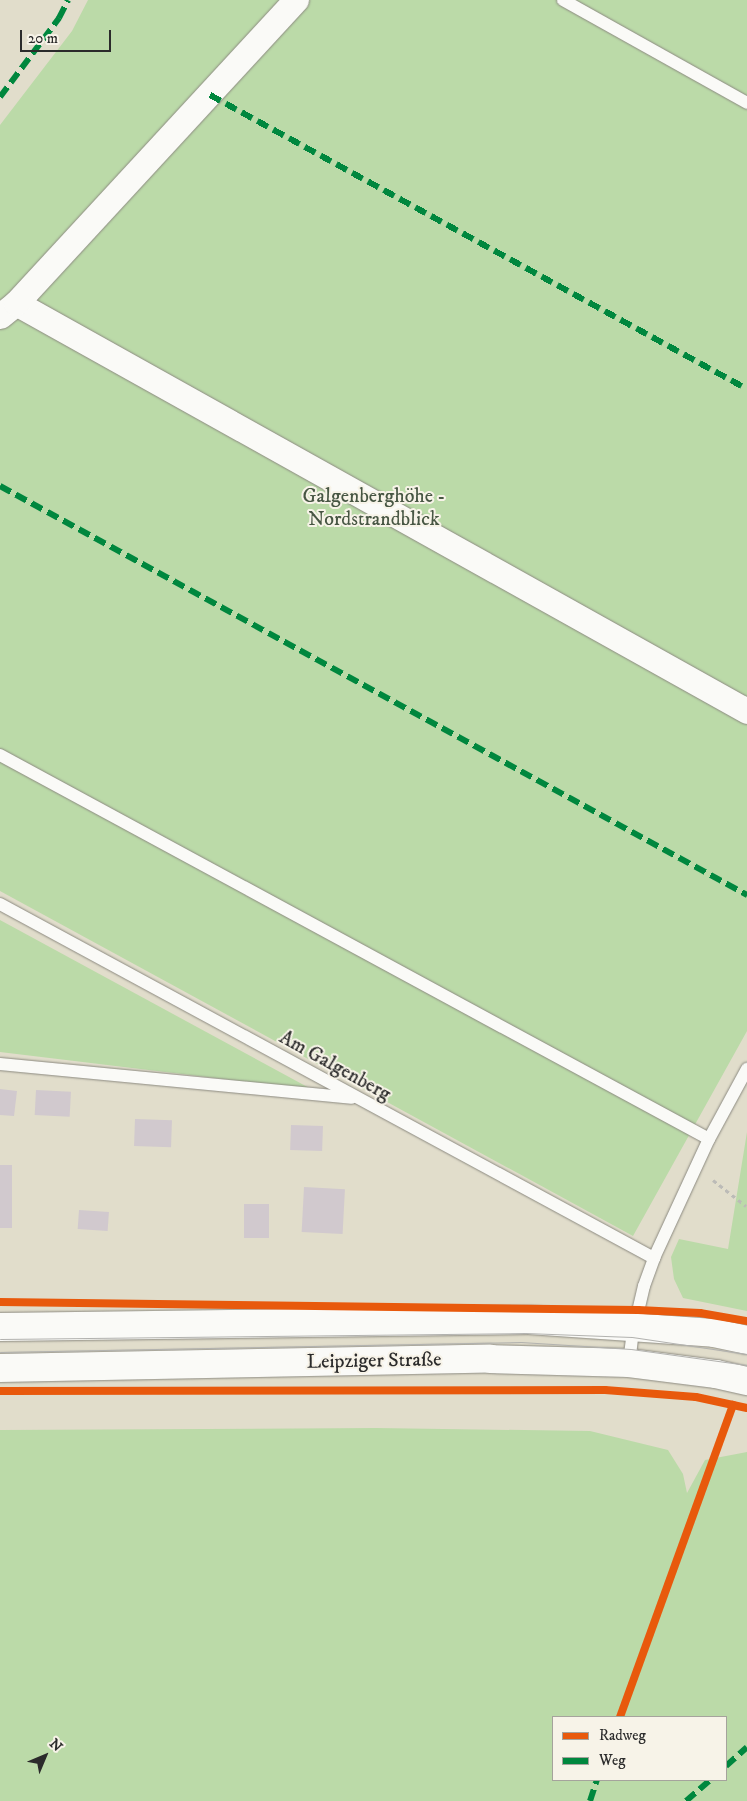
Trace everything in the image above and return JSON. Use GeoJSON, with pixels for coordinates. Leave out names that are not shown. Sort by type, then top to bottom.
{"type":"FeatureCollection","features":[{"type":"Feature","properties":{"kind":"main road","name":"Leipziger Straße"},"geometry":{"type":"LineString","coordinates":[[0,1327],[529,1320],[714,1333],[747,1340]]}},
{"type":"Feature","properties":{"kind":"main road","name":"Leipziger Straße"},"geometry":{"type":"LineString","coordinates":[[0,1368],[490,1359],[630,1363],[716,1374],[747,1381]]}},
{"type":"Feature","properties":{"kind":"street"},"geometry":{"type":"LineString","coordinates":[[296,0],[8,310],[747,711]]}},
{"type":"Feature","properties":{"kind":"lane"},"geometry":{"type":"LineString","coordinates":[[563,0],[747,103]]}},
{"type":"Feature","properties":{"kind":"lane"},"geometry":{"type":"LineString","coordinates":[[0,755],[710,1140]]}},
{"type":"Feature","properties":{"kind":"lane","name":"Am Galgenberg"},"geometry":{"type":"LineString","coordinates":[[0,904],[356,1099],[654,1258]]}},
{"type":"Feature","properties":{"kind":"lane"},"geometry":{"type":"LineString","coordinates":[[0,1064],[356,1099]]}},
{"type":"Feature","properties":{"kind":"lane"},"geometry":{"type":"LineString","coordinates":[[630,1363],[632,1337],[644,1286],[654,1258],[696,1167],[747,1069]]}},
{"type":"Feature","properties":{"kind":"path"},"geometry":{"type":"LineString","coordinates":[[696,1167],[746,1206]]}},
{"type":"Feature","properties":{"kind":"green space","name":"Galgenberghöhe - Nordstrandblick"},"geometry":{"type":"Polygon","coordinates":[[[88,0],[747,0],[747,1031],[633,1236],[0,891],[0,125],[72,31],[88,0]]]}},
{"type":"Feature","properties":{"kind":"green space"},"geometry":{"type":"Polygon","coordinates":[[[0,920],[313,1090],[0,1052],[0,920]]]}},
{"type":"Feature","properties":{"kind":"green space"},"geometry":{"type":"Polygon","coordinates":[[[747,1132],[747,1311],[683,1298],[674,1279],[671,1257],[679,1239],[728,1249],[747,1132]]]}},
{"type":"Feature","properties":{"kind":"green space"},"geometry":{"type":"Polygon","coordinates":[[[376,1428],[590,1431],[668,1450],[683,1474],[687,1493],[705,1460],[747,1452],[747,1801],[0,1801],[0,1430],[376,1428]]]}},
{"type":"Feature","properties":{"kind":"building"},"geometry":{"type":"Polygon","coordinates":[[[0,1089],[17,1091],[14,1116],[0,1115],[0,1089]]]}},
{"type":"Feature","properties":{"kind":"building"},"geometry":{"type":"Polygon","coordinates":[[[36,1090],[71,1092],[70,1117],[35,1115],[36,1090]]]}},
{"type":"Feature","properties":{"kind":"building"},"geometry":{"type":"Polygon","coordinates":[[[135,1119],[172,1120],[171,1147],[134,1146],[135,1119]]]}},
{"type":"Feature","properties":{"kind":"building"},"geometry":{"type":"Polygon","coordinates":[[[291,1125],[323,1126],[322,1151],[290,1150],[291,1125]]]}},
{"type":"Feature","properties":{"kind":"building"},"geometry":{"type":"Polygon","coordinates":[[[0,1165],[12,1165],[12,1228],[0,1228],[0,1165]]]}},
{"type":"Feature","properties":{"kind":"building"},"geometry":{"type":"Polygon","coordinates":[[[304,1187],[345,1189],[343,1234],[302,1232],[304,1187]]]}},
{"type":"Feature","properties":{"kind":"building"},"geometry":{"type":"Polygon","coordinates":[[[244,1204],[269,1204],[269,1238],[244,1238],[244,1204]]]}},
{"type":"Feature","properties":{"kind":"building"},"geometry":{"type":"Polygon","coordinates":[[[79,1210],[109,1212],[108,1231],[78,1229],[79,1210]]]}},
{"type":"Feature","properties":{"kind":"tram line"},"geometry":{"type":"LineString","coordinates":[[0,1339],[525,1333],[632,1337],[747,1354]]}},
{"type":"Feature","properties":{"kind":"tram line"},"geometry":{"type":"LineString","coordinates":[[0,1352],[521,1342],[631,1349],[747,1365]]}},
{"type":"Feature","properties":{"kind":"marked path"},"geometry":{"type":"LineString","coordinates":[[0,97],[59,18],[68,0]]}},
{"type":"Feature","properties":{"kind":"marked path"},"geometry":{"type":"LineString","coordinates":[[210,95],[747,389]]}},
{"type":"Feature","properties":{"kind":"marked path"},"geometry":{"type":"LineString","coordinates":[[0,486],[747,895]]}},
{"type":"Feature","properties":{"kind":"marked path"},"geometry":{"type":"LineString","coordinates":[[727,1765],[747,1747]]}},
{"type":"Feature","properties":{"kind":"marked path"},"geometry":{"type":"LineString","coordinates":[[590,1801],[597,1781]]}},
{"type":"Feature","properties":{"kind":"marked path"},"geometry":{"type":"LineString","coordinates":[[686,1801],[709,1781]]}},
{"type":"Feature","properties":{"kind":"cycle path"},"geometry":{"type":"LineString","coordinates":[[0,1302],[638,1310],[700,1313],[747,1321]]}},
{"type":"Feature","properties":{"kind":"cycle path"},"geometry":{"type":"LineString","coordinates":[[0,1391],[605,1390],[696,1397],[747,1408]]}},
{"type":"Feature","properties":{"kind":"cycle path"},"geometry":{"type":"LineString","coordinates":[[620,1716],[733,1405]]}}]}
